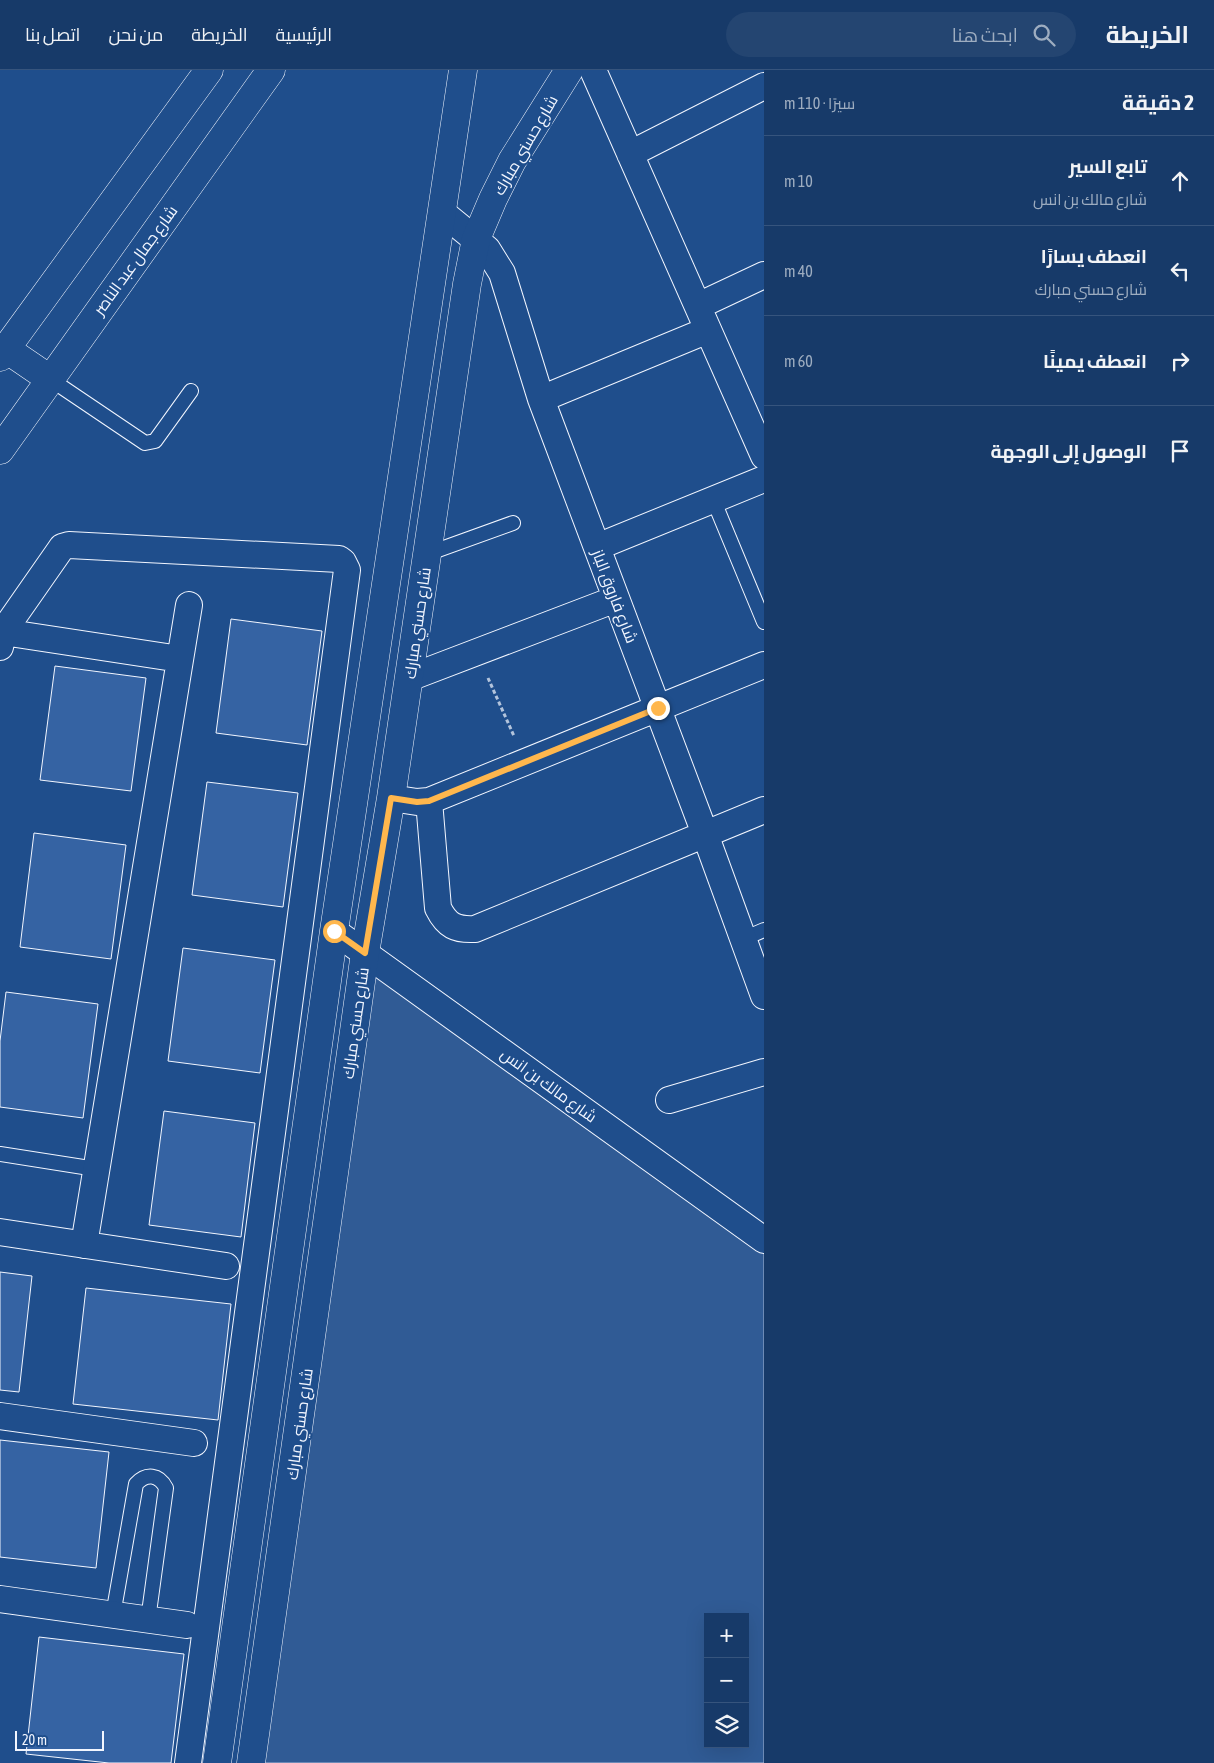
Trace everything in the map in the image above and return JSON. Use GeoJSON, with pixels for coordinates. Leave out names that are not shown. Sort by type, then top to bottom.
{"type":"FeatureCollection","features":[{"type":"Feature","properties":{"kind":"street"},"geometry":{"type":"LineString","coordinates":[[50,379],[3,353],[209,70]]}},
{"type":"Feature","properties":{"kind":"street","name":"شارع جمال عبد الناصر"},"geometry":{"type":"LineString","coordinates":[[0,450],[271,70]]}},
{"type":"Feature","properties":{"kind":"street","name":"شارع حسني مبارك"},"geometry":{"type":"LineString","coordinates":[[217,1763],[334,931],[464,70]]}},
{"type":"Feature","properties":{"kind":"street","name":"شارع حسني مبارك"},"geometry":{"type":"LineString","coordinates":[[251,1763],[365,953],[391,798],[467,284],[476,239],[493,199],[512,161],[569,70]]}},
{"type":"Feature","properties":{"kind":"street"},"geometry":{"type":"LineString","coordinates":[[593,70],[764,456]]}},
{"type":"Feature","properties":{"kind":"street"},"geometry":{"type":"LineString","coordinates":[[630,154],[764,86]]}},
{"type":"Feature","properties":{"kind":"street","name":"شارع فاروق الباز"},"geometry":{"type":"LineString","coordinates":[[443,213],[487,250],[502,273],[541,399],[705,834],[753,934],[764,996]]}},
{"type":"Feature","properties":{"kind":"street"},"geometry":{"type":"LineString","coordinates":[[698,306],[764,275]]}},
{"type":"Feature","properties":{"kind":"street"},"geometry":{"type":"LineString","coordinates":[[541,399],[708,330]]}},
{"type":"Feature","properties":{"kind":"street"},"geometry":{"type":"LineString","coordinates":[[597,547],[764,478]]}},
{"type":"Feature","properties":{"kind":"street"},"geometry":{"type":"LineString","coordinates":[[180,659],[1,639],[62,547],[69,545],[339,559],[343,562],[347,570],[188,1763]]}},
{"type":"Feature","properties":{"kind":"street"},"geometry":{"type":"LineString","coordinates":[[409,678],[616,599]]}},
{"type":"Feature","properties":{"kind":"street"},"geometry":{"type":"LineString","coordinates":[[84,1245],[189,605]]}},
{"type":"Feature","properties":{"kind":"street"},"geometry":{"type":"LineString","coordinates":[[391,798],[417,802],[429,801],[764,665]]}},
{"type":"Feature","properties":{"kind":"street"},"geometry":{"type":"LineString","coordinates":[[429,801],[438,908],[452,926],[463,930],[475,929],[764,810]]}},
{"type":"Feature","properties":{"kind":"street","name":"شارع مالك بن انس"},"geometry":{"type":"LineString","coordinates":[[334,931],[764,1240]]}},
{"type":"Feature","properties":{"kind":"street"},"geometry":{"type":"LineString","coordinates":[[669,1100],[764,1072]]}},
{"type":"Feature","properties":{"kind":"street"},"geometry":{"type":"LineString","coordinates":[[0,1232],[226,1266]]}},
{"type":"Feature","properties":{"kind":"street"},"geometry":{"type":"LineString","coordinates":[[0,1416],[194,1443]]}},
{"type":"Feature","properties":{"kind":"street"},"geometry":{"type":"LineString","coordinates":[[0,1600],[187,1625]]}},
{"type":"Feature","properties":{"kind":"lane"},"geometry":{"type":"LineString","coordinates":[[50,379],[145,444],[155,441],[191,391]]}},
{"type":"Feature","properties":{"kind":"lane"},"geometry":{"type":"LineString","coordinates":[[714,499],[764,622]]}},
{"type":"Feature","properties":{"kind":"lane"},"geometry":{"type":"LineString","coordinates":[[427,554],[513,523]]}},
{"type":"Feature","properties":{"kind":"lane"},"geometry":{"type":"LineString","coordinates":[[0,1154],[96,1169]]}},
{"type":"Feature","properties":{"kind":"lane"},"geometry":{"type":"LineString","coordinates":[[113,1615],[136,1484],[141,1479],[149,1476],[156,1477],[163,1481],[166,1488],[148,1620]]}},
{"type":"Feature","properties":{"kind":"path"},"geometry":{"type":"LineString","coordinates":[[477,652],[526,762]]}},
{"type":"Feature","properties":{"kind":"shaded area"},"geometry":{"type":"Polygon","coordinates":[[[365,953],[764,1244],[764,1763],[255,1763],[365,953]]]}},
{"type":"Feature","properties":{"kind":"building"},"geometry":{"type":"Polygon","coordinates":[[[231,619],[322,631],[307,745],[216,733],[231,619]]]}},
{"type":"Feature","properties":{"kind":"building"},"geometry":{"type":"Polygon","coordinates":[[[55,666],[146,678],[131,791],[40,780],[55,666]]]}},
{"type":"Feature","properties":{"kind":"building"},"geometry":{"type":"Polygon","coordinates":[[[207,782],[298,793],[283,907],[192,895],[207,782]]]}},
{"type":"Feature","properties":{"kind":"building"},"geometry":{"type":"Polygon","coordinates":[[[34,833],[126,845],[111,959],[20,947],[34,833]]]}},
{"type":"Feature","properties":{"kind":"building"},"geometry":{"type":"Polygon","coordinates":[[[183,948],[275,960],[260,1073],[168,1061],[183,948]]]}},
{"type":"Feature","properties":{"kind":"building"},"geometry":{"type":"Polygon","coordinates":[[[6,992],[98,1004],[83,1118],[0,1107],[0,1041],[6,992]]]}},
{"type":"Feature","properties":{"kind":"building"},"geometry":{"type":"Polygon","coordinates":[[[164,1111],[255,1123],[241,1237],[149,1225],[164,1111]]]}},
{"type":"Feature","properties":{"kind":"building"},"geometry":{"type":"Polygon","coordinates":[[[0,1272],[32,1276],[19,1392],[0,1390],[0,1272]]]}},
{"type":"Feature","properties":{"kind":"building"},"geometry":{"type":"Polygon","coordinates":[[[86,1288],[231,1304],[218,1420],[73,1404],[86,1288]]]}},
{"type":"Feature","properties":{"kind":"building"},"geometry":{"type":"Polygon","coordinates":[[[0,1440],[109,1452],[96,1568],[0,1557],[0,1440]]]}},
{"type":"Feature","properties":{"kind":"building"},"geometry":{"type":"Polygon","coordinates":[[[39,1637],[184,1654],[171,1763],[109,1763],[26,1754],[39,1637]]]}},
{"type":"Feature","properties":{"kind":"route"},"geometry":{"type":"LineString","coordinates":[[334,931],[365,953],[391,798],[417,802],[429,801],[658,708]]}}]}
